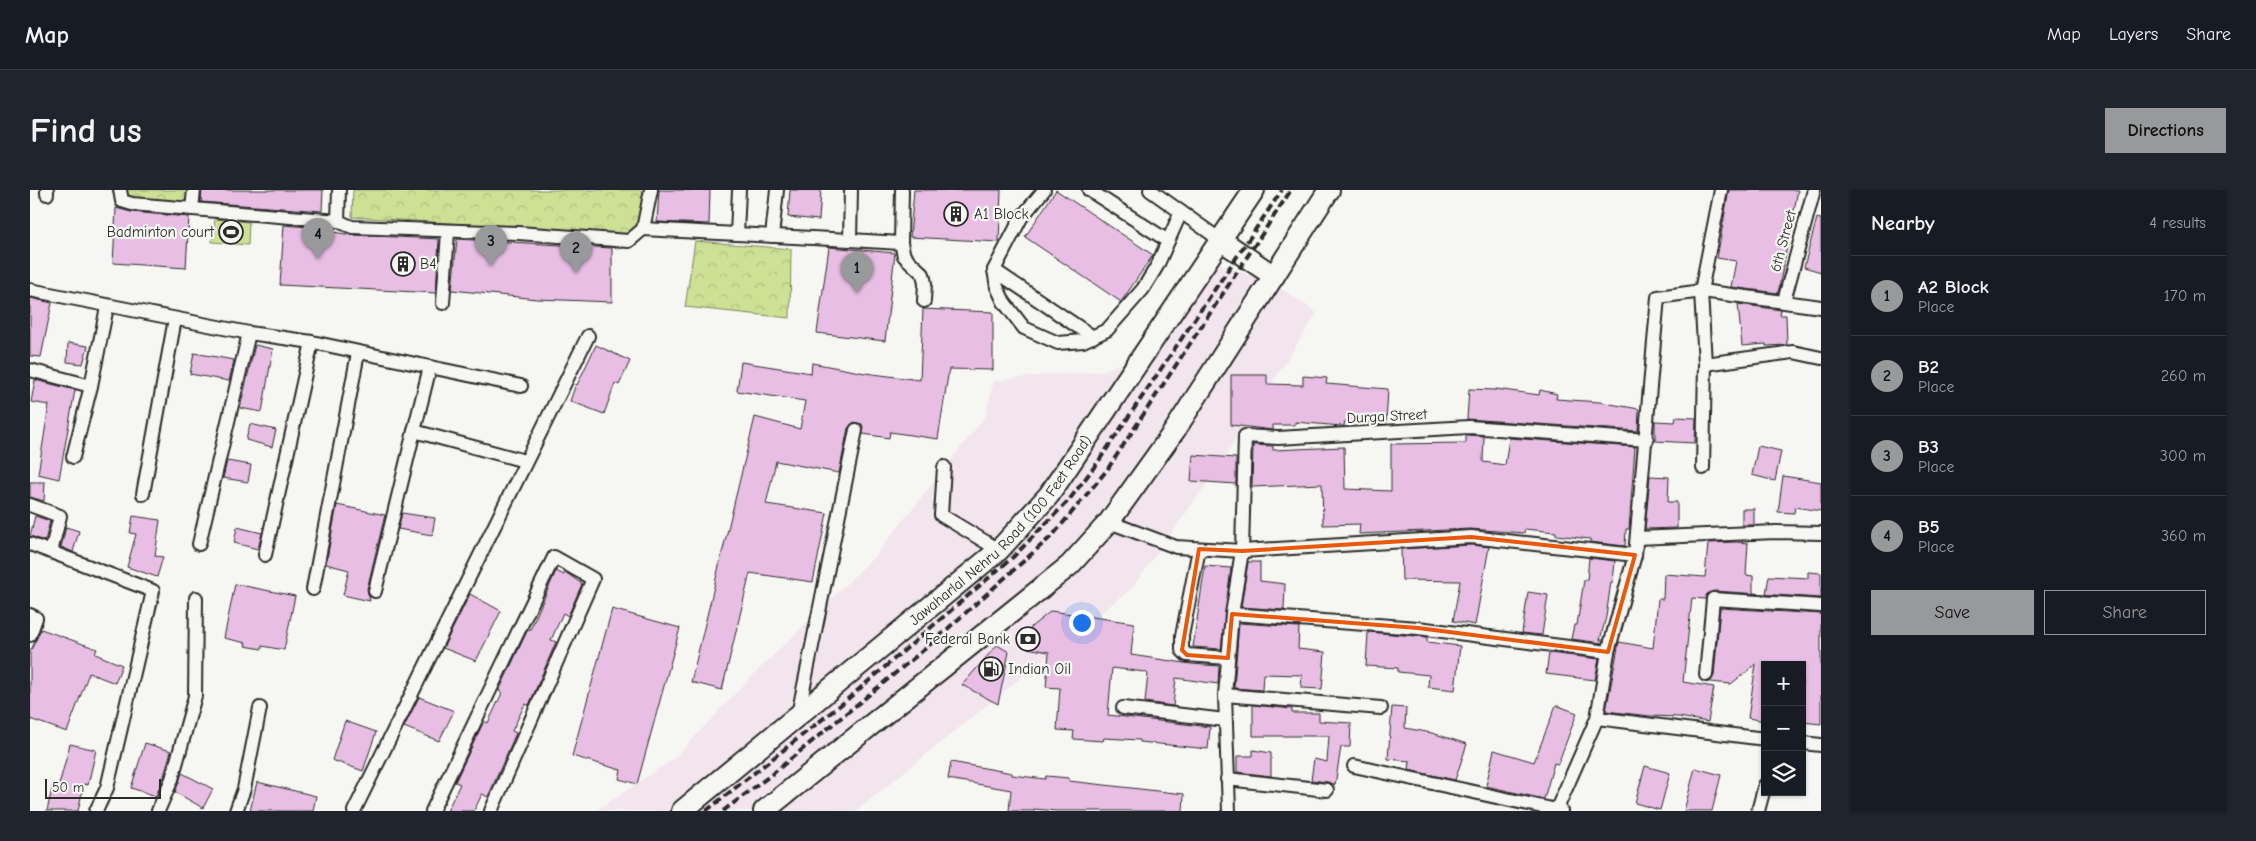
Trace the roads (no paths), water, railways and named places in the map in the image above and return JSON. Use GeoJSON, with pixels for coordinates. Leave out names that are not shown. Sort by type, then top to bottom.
{"type":"FeatureCollection","features":[{"type":"Feature","properties":{"kind":"main road","name":"Jawaharlal Nehru Road (100 Feet Road)"},"geometry":{"type":"LineString","coordinates":[[682,811],[999,550],[1049,495],[1219,239],[1254,190]]}},
{"type":"Feature","properties":{"kind":"main road"},"geometry":{"type":"LineString","coordinates":[[764,811],[1070,565],[1109,522],[1175,430],[1329,190]]}},
{"type":"Feature","properties":{"kind":"main road"},"geometry":{"type":"LineString","coordinates":[[1219,239],[1274,276]]}},
{"type":"Feature","properties":{"kind":"street"},"geometry":{"type":"LineString","coordinates":[[120,190],[122,201],[127,204],[338,221],[352,227],[448,232],[518,233],[629,241],[643,229],[651,190]]}},
{"type":"Feature","properties":{"kind":"street"},"geometry":{"type":"LineString","coordinates":[[192,209],[194,190]]}},
{"type":"Feature","properties":{"kind":"street"},"geometry":{"type":"LineString","coordinates":[[338,221],[339,190]]}},
{"type":"Feature","properties":{"kind":"street"},"geometry":{"type":"LineString","coordinates":[[737,234],[739,190]]}},
{"type":"Feature","properties":{"kind":"street"},"geometry":{"type":"LineString","coordinates":[[772,236],[777,190]]}},
{"type":"Feature","properties":{"kind":"street"},"geometry":{"type":"LineString","coordinates":[[850,240],[851,190]]}},
{"type":"Feature","properties":{"kind":"street"},"geometry":{"type":"LineString","coordinates":[[902,190],[901,243],[904,256],[923,274],[925,283],[924,301]]}},
{"type":"Feature","properties":{"kind":"street"},"geometry":{"type":"LineString","coordinates":[[1044,190],[1021,218],[994,270],[997,287],[1004,302],[1024,328],[1058,343],[1083,341],[1107,330],[1143,289],[1168,241],[1180,212]]}},
{"type":"Feature","properties":{"kind":"street"},"geometry":{"type":"LineString","coordinates":[[1089,190],[1168,241]]}},
{"type":"Feature","properties":{"kind":"street"},"geometry":{"type":"LineString","coordinates":[[1150,190],[1219,239]]}},
{"type":"Feature","properties":{"kind":"street"},"geometry":{"type":"LineString","coordinates":[[1702,468],[1705,364],[1701,290],[1721,190]]}},
{"type":"Feature","properties":{"kind":"street","name":"6th Street"},"geometry":{"type":"LineString","coordinates":[[1784,301],[1814,190]]}},
{"type":"Feature","properties":{"kind":"street"},"geometry":{"type":"LineString","coordinates":[[643,229],[901,243]]}},
{"type":"Feature","properties":{"kind":"street"},"geometry":{"type":"LineString","coordinates":[[443,303],[448,232]]}},
{"type":"Feature","properties":{"kind":"street"},"geometry":{"type":"LineString","coordinates":[[994,270],[1093,337]]}},
{"type":"Feature","properties":{"kind":"street"},"geometry":{"type":"LineString","coordinates":[[30,290],[106,307],[175,318],[249,333],[312,342],[521,386]]}},
{"type":"Feature","properties":{"kind":"street"},"geometry":{"type":"LineString","coordinates":[[1354,766],[1558,811],[1597,718],[1608,652],[1635,555],[1658,297],[1701,290],[1821,307]]}},
{"type":"Feature","properties":{"kind":"street"},"geometry":{"type":"LineString","coordinates":[[73,457],[91,386],[106,307]]}},
{"type":"Feature","properties":{"kind":"street"},"geometry":{"type":"LineString","coordinates":[[143,494],[175,318]]}},
{"type":"Feature","properties":{"kind":"street"},"geometry":{"type":"LineString","coordinates":[[199,544],[249,333]]}},
{"type":"Feature","properties":{"kind":"street"},"geometry":{"type":"LineString","coordinates":[[354,811],[588,336]]}},
{"type":"Feature","properties":{"kind":"street"},"geometry":{"type":"LineString","coordinates":[[265,555],[312,342]]}},
{"type":"Feature","properties":{"kind":"street"},"geometry":{"type":"LineString","coordinates":[[1705,364],[1793,352],[1821,358]]}},
{"type":"Feature","properties":{"kind":"street"},"geometry":{"type":"LineString","coordinates":[[313,589],[358,353]]}},
{"type":"Feature","properties":{"kind":"street"},"geometry":{"type":"LineString","coordinates":[[375,591],[430,367]]}},
{"type":"Feature","properties":{"kind":"street"},"geometry":{"type":"LineString","coordinates":[[30,370],[91,386]]}},
{"type":"Feature","properties":{"kind":"street","name":"Durga Street"},"geometry":{"type":"LineString","coordinates":[[1242,551],[1244,436],[1278,438],[1469,427],[1646,440]]}},
{"type":"Feature","properties":{"kind":"street"},"geometry":{"type":"LineString","coordinates":[[798,715],[856,430]]}},
{"type":"Feature","properties":{"kind":"street"},"geometry":{"type":"LineString","coordinates":[[414,431],[525,461]]}},
{"type":"Feature","properties":{"kind":"street"},"geometry":{"type":"LineString","coordinates":[[944,467],[941,514],[999,550]]}},
{"type":"Feature","properties":{"kind":"street"},"geometry":{"type":"LineString","coordinates":[[30,505],[60,516],[51,552]]}},
{"type":"Feature","properties":{"kind":"street"},"geometry":{"type":"LineString","coordinates":[[1109,522],[1176,547],[1242,551],[1471,537],[1635,555]]}},
{"type":"Feature","properties":{"kind":"street"},"geometry":{"type":"LineString","coordinates":[[1637,538],[1776,532],[1821,533]]}},
{"type":"Feature","properties":{"kind":"street"},"geometry":{"type":"LineString","coordinates":[[30,544],[153,591],[107,788],[96,811]]}},
{"type":"Feature","properties":{"kind":"street"},"geometry":{"type":"LineString","coordinates":[[1198,548],[1182,636],[1182,650],[1188,655],[1228,658]]}},
{"type":"Feature","properties":{"kind":"street"},"geometry":{"type":"LineString","coordinates":[[1229,811],[1224,720],[1225,695],[1232,614],[1242,551]]}},
{"type":"Feature","properties":{"kind":"street"},"geometry":{"type":"LineString","coordinates":[[432,811],[554,557],[592,578],[491,811]]}},
{"type":"Feature","properties":{"kind":"street"},"geometry":{"type":"LineString","coordinates":[[158,811],[172,779],[195,696],[196,598]]}},
{"type":"Feature","properties":{"kind":"street"},"geometry":{"type":"LineString","coordinates":[[1706,675],[1713,599],[1821,606]]}},
{"type":"Feature","properties":{"kind":"street"},"geometry":{"type":"LineString","coordinates":[[1232,614],[1418,628],[1608,652]]}},
{"type":"Feature","properties":{"kind":"street"},"geometry":{"type":"LineString","coordinates":[[30,615],[36,618],[30,635]]}},
{"type":"Feature","properties":{"kind":"street"},"geometry":{"type":"LineString","coordinates":[[1225,695],[1381,708]]}},
{"type":"Feature","properties":{"kind":"street"},"geometry":{"type":"LineString","coordinates":[[236,811],[244,789],[260,708]]}},
{"type":"Feature","properties":{"kind":"street"},"geometry":{"type":"LineString","coordinates":[[1123,708],[1224,720]]}},
{"type":"Feature","properties":{"kind":"street"},"geometry":{"type":"LineString","coordinates":[[1597,718],[1761,738]]}},
{"type":"Feature","properties":{"kind":"street"},"geometry":{"type":"LineString","coordinates":[[1806,743],[1821,745]]}},
{"type":"Feature","properties":{"kind":"street"},"geometry":{"type":"LineString","coordinates":[[1227,779],[1326,790]]}},
{"type":"Feature","properties":{"kind":"street"},"geometry":{"type":"LineString","coordinates":[[1758,811],[1762,796]]}},
{"type":"Feature","properties":{"kind":"railway"},"geometry":{"type":"LineString","coordinates":[[706,811],[843,703],[1013,557],[1069,500],[1098,462],[1282,190]]}},
{"type":"Feature","properties":{"kind":"railway"},"geometry":{"type":"LineString","coordinates":[[723,811],[771,775],[926,648],[1053,535],[1107,470],[1291,190]]}},
{"type":"Feature","properties":{"kind":"place","name":"A1 Block"},"geometry":{"type":"Point","coordinates":[956,214]}},
{"type":"Feature","properties":{"kind":"place","name":"Badminton court"},"geometry":{"type":"Point","coordinates":[231,232]}},
{"type":"Feature","properties":{"kind":"place","name":"B5"},"geometry":{"type":"Point","coordinates":[318,259]}},
{"type":"Feature","properties":{"kind":"place","name":"B4"},"geometry":{"type":"Point","coordinates":[403,264]}},
{"type":"Feature","properties":{"kind":"place","name":"B3"},"geometry":{"type":"Point","coordinates":[491,266]}},
{"type":"Feature","properties":{"kind":"place","name":"B2"},"geometry":{"type":"Point","coordinates":[576,273]}},
{"type":"Feature","properties":{"kind":"place","name":"A2 Block"},"geometry":{"type":"Point","coordinates":[857,293]}},
{"type":"Feature","properties":{"kind":"place","name":"Federal Bank"},"geometry":{"type":"Point","coordinates":[1028,639]}},
{"type":"Feature","properties":{"kind":"place","name":"Indian Oil"},"geometry":{"type":"Point","coordinates":[991,669]}}]}
